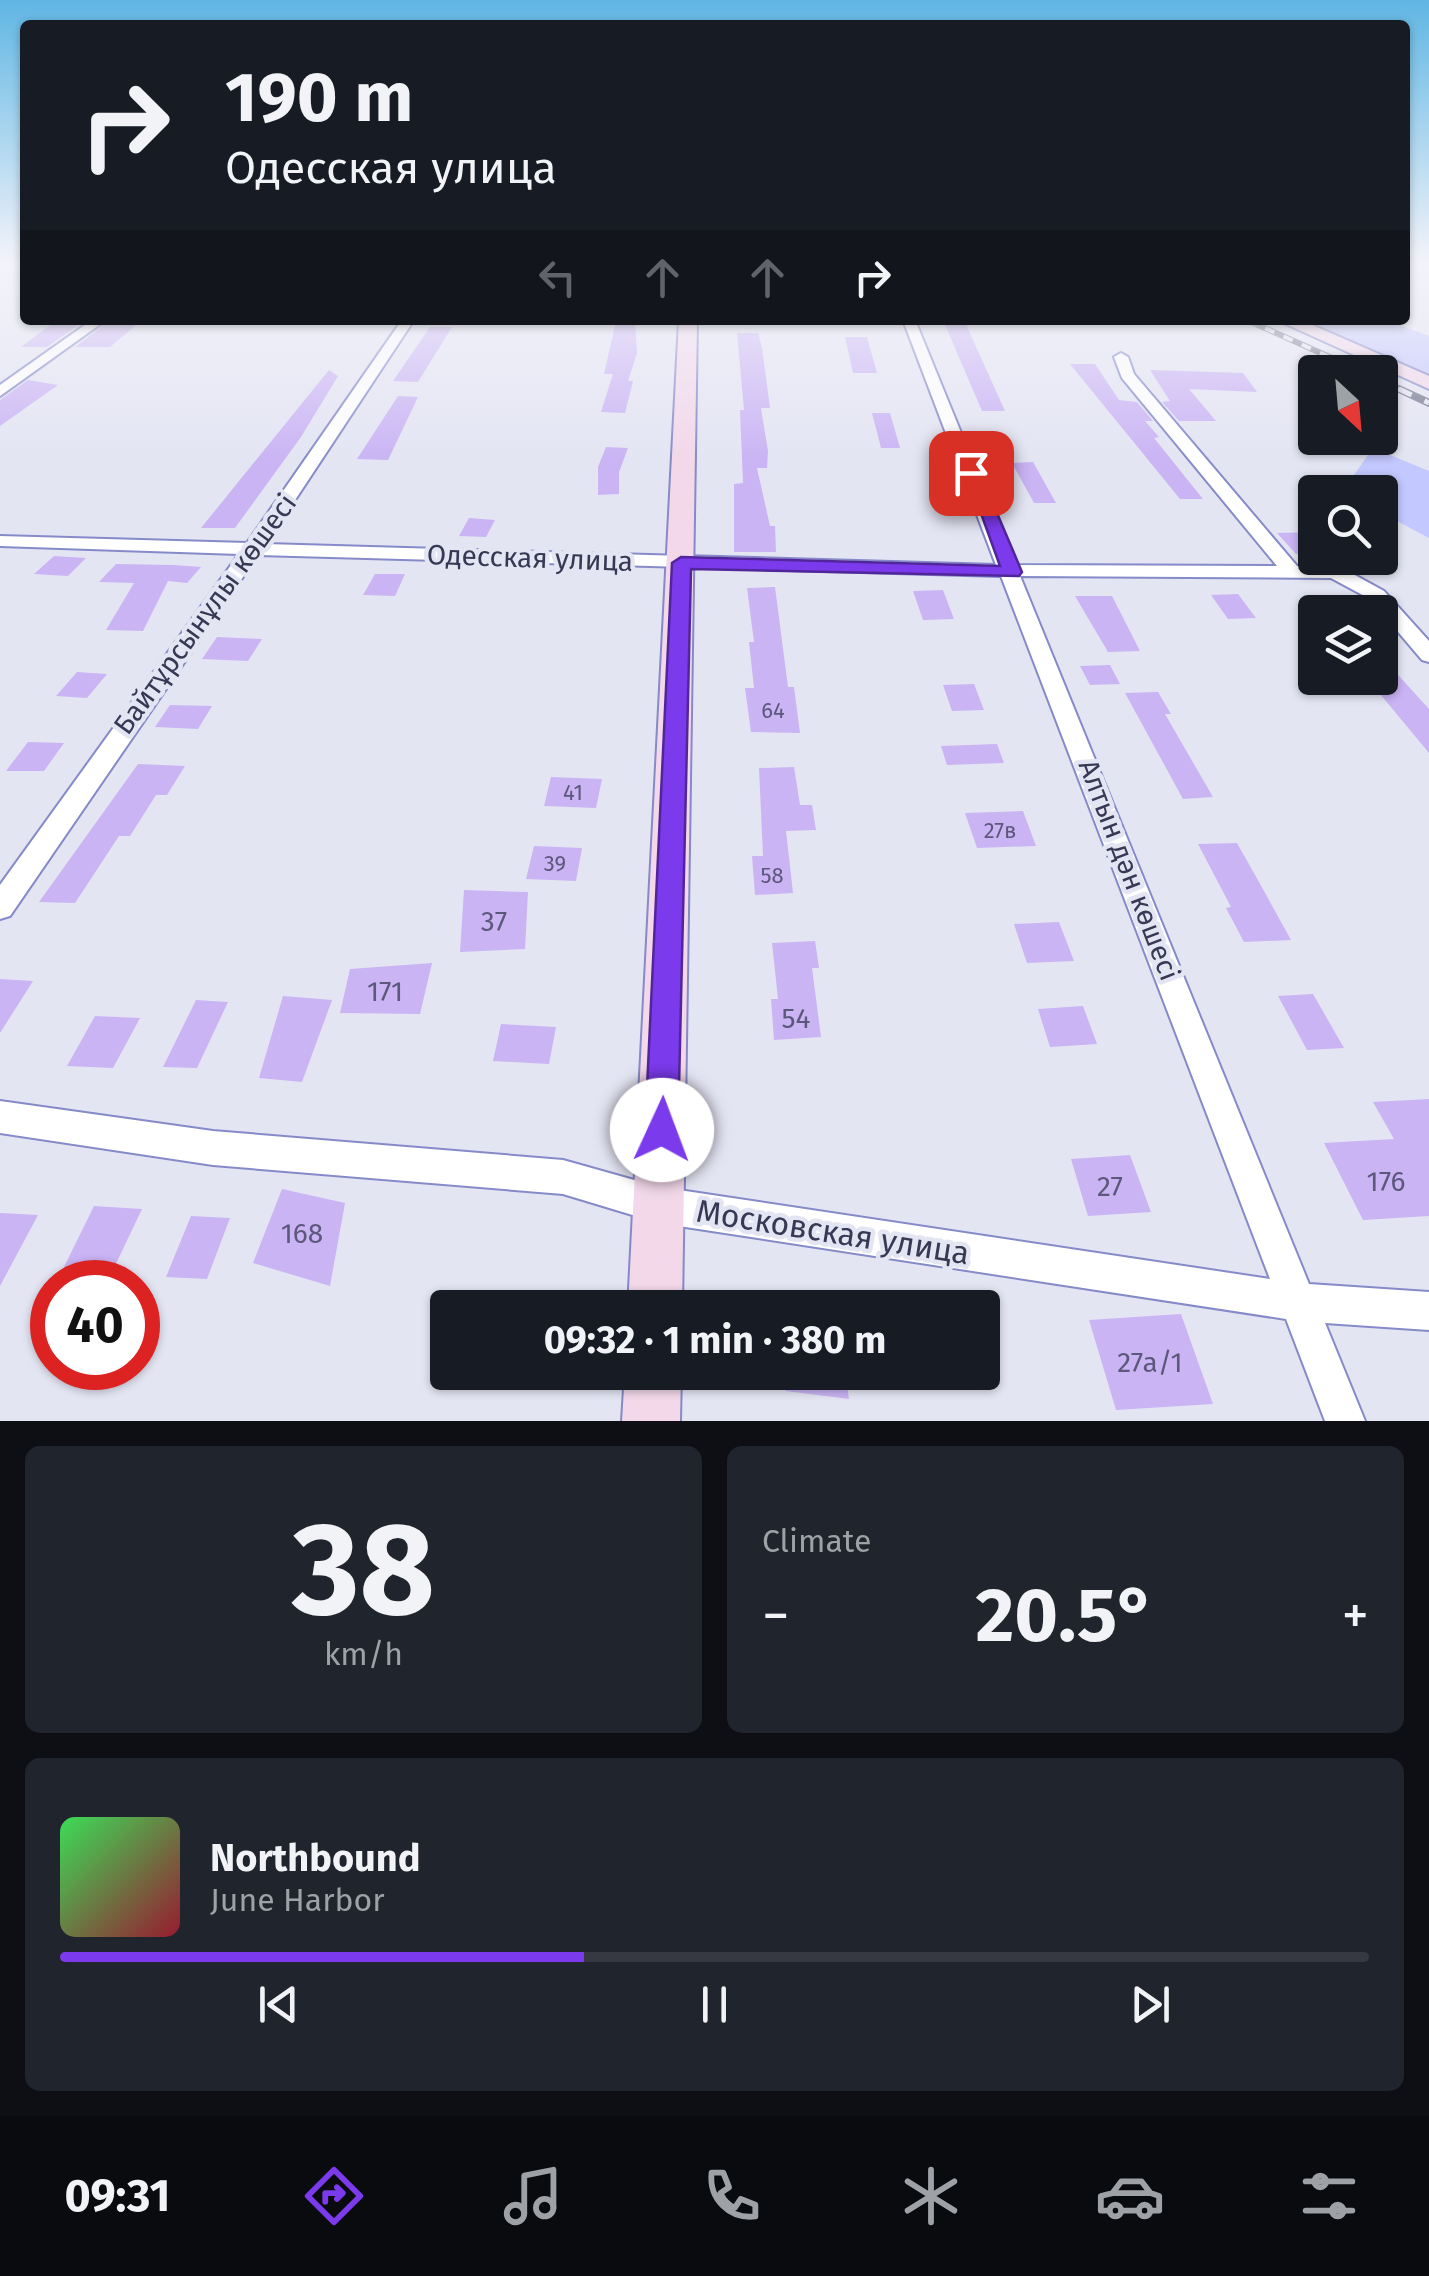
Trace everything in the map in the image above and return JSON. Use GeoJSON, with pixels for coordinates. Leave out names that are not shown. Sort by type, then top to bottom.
{"type":"FeatureCollection","features":[{"type":"Feature","properties":{"kind":"street"},"geometry":{"type":"LineString","coordinates":[[0,392],[90,327]]}},
{"type":"Feature","properties":{"kind":"street","name":"Байтұрсынұлы көшесі"},"geometry":{"type":"LineString","coordinates":[[0,906],[403,327]]}},
{"type":"Feature","properties":{"kind":"street"},"geometry":{"type":"LineString","coordinates":[[656,1290],[688,327]]}},
{"type":"Feature","properties":{"kind":"street","name":"Алтын дән көшесі"},"geometry":{"type":"LineString","coordinates":[[912,327],[1346,1421]]}},
{"type":"Feature","properties":{"kind":"street"},"geometry":{"type":"LineString","coordinates":[[1303,327],[1429,382]]}},
{"type":"Feature","properties":{"kind":"street"},"geometry":{"type":"LineString","coordinates":[[1121,357],[1128,375],[1290,568]]}},
{"type":"Feature","properties":{"kind":"street","name":"Одесская улица"},"geometry":{"type":"LineString","coordinates":[[0,541],[1012,572],[1290,568],[1336,572],[1358,581],[1377,596],[1429,655]]}},
{"type":"Feature","properties":{"kind":"street","name":"Московская улица"},"geometry":{"type":"LineString","coordinates":[[0,1117],[213,1148],[563,1176],[659,1205],[1297,1302],[1429,1311]]}},
{"type":"Feature","properties":{"kind":"street"},"geometry":{"type":"LineString","coordinates":[[652,1421],[653,1390]]}},
{"type":"Feature","properties":{"kind":"shaded area"},"geometry":{"type":"Polygon","coordinates":[[[1320,327],[1405,327],[1429,336],[1429,374],[1398,361],[1398,355],[1385,355],[1320,327]]]}},
{"type":"Feature","properties":{"kind":"shaded area"},"geometry":{"type":"Polygon","coordinates":[[[1368,455],[1390,455],[1429,471],[1429,538],[1398,522],[1398,475],[1354,475],[1368,455]]]}},
{"type":"Feature","properties":{"kind":"building"},"geometry":{"type":"Polygon","coordinates":[[[47,327],[75,327],[47,347],[21,347],[47,327]]]}},
{"type":"Feature","properties":{"kind":"building"},"geometry":{"type":"Polygon","coordinates":[[[101,327],[133,327],[110,347],[75,347],[101,327]]]}},
{"type":"Feature","properties":{"kind":"building"},"geometry":{"type":"Polygon","coordinates":[[[430,327],[452,327],[418,382],[393,381],[430,327]]]}},
{"type":"Feature","properties":{"kind":"building"},"geometry":{"type":"Polygon","coordinates":[[[615,327],[635,327],[637,353],[628,381],[633,381],[625,413],[601,412],[613,374],[604,374],[615,327]]]}},
{"type":"Feature","properties":{"kind":"building"},"geometry":{"type":"Polygon","coordinates":[[[946,327],[967,327],[1005,411],[982,411],[946,327]]]}},
{"type":"Feature","properties":{"kind":"building"},"geometry":{"type":"Polygon","coordinates":[[[737,333],[758,333],[762,348],[770,408],[761,408],[767,468],[757,468],[770,526],[775,526],[776,552],[734,552],[734,484],[743,483],[740,410],[744,410],[737,333]]]}},
{"type":"Feature","properties":{"kind":"building"},"geometry":{"type":"Polygon","coordinates":[[[845,337],[867,337],[877,373],[853,373],[845,337]]]}},
{"type":"Feature","properties":{"kind":"building"},"geometry":{"type":"Polygon","coordinates":[[[1070,364],[1095,364],[1119,400],[1137,402],[1153,421],[1145,421],[1159,437],[1154,438],[1203,499],[1180,499],[1070,364]]]}},
{"type":"Feature","properties":{"kind":"building"},"geometry":{"type":"Polygon","coordinates":[[[329,370],[338,376],[301,437],[235,528],[201,528],[329,370]]]}},
{"type":"Feature","properties":{"kind":"building"},"geometry":{"type":"Polygon","coordinates":[[[1150,370],[1243,373],[1257,392],[1189,389],[1216,421],[1179,421],[1162,402],[1170,401],[1150,370]]]}},
{"type":"Feature","properties":{"kind":"building"},"geometry":{"type":"Polygon","coordinates":[[[28,380],[58,385],[0,426],[0,400],[28,380]]]}},
{"type":"Feature","properties":{"kind":"building"},"geometry":{"type":"Polygon","coordinates":[[[398,396],[418,397],[388,460],[357,459],[398,396]]]}},
{"type":"Feature","properties":{"kind":"building"},"geometry":{"type":"Polygon","coordinates":[[[872,413],[890,413],[900,448],[881,448],[872,413]]]}},
{"type":"Feature","properties":{"kind":"building"},"geometry":{"type":"Polygon","coordinates":[[[606,447],[628,448],[619,472],[619,494],[598,495],[598,467],[606,447]]]}},
{"type":"Feature","properties":{"kind":"building"},"geometry":{"type":"Polygon","coordinates":[[[1033,462],[1056,503],[1034,503],[1012,463],[1033,462]]]}},
{"type":"Feature","properties":{"kind":"building"},"geometry":{"type":"Polygon","coordinates":[[[469,518],[495,520],[486,537],[459,536],[469,518]]]}},
{"type":"Feature","properties":{"kind":"building"},"geometry":{"type":"Polygon","coordinates":[[[1298,532],[1298,554],[1296,554],[1277,533],[1298,532]]]}},
{"type":"Feature","properties":{"kind":"building"},"geometry":{"type":"Polygon","coordinates":[[[54,556],[86,558],[68,576],[34,574],[54,556]]]}},
{"type":"Feature","properties":{"kind":"building"},"geometry":{"type":"Polygon","coordinates":[[[116,564],[201,567],[187,583],[168,581],[143,631],[106,630],[134,583],[99,582],[116,564]]]}},
{"type":"Feature","properties":{"kind":"building"},"geometry":{"type":"Polygon","coordinates":[[[375,574],[405,574],[395,596],[363,595],[375,574]]]}},
{"type":"Feature","properties":{"kind":"building"},"geometry":{"type":"Polygon","coordinates":[[[775,587],[788,687],[794,687],[800,733],[751,732],[745,688],[754,688],[749,642],[754,642],[747,588],[775,587]]]}},
{"type":"Feature","properties":{"kind":"building"},"geometry":{"type":"Polygon","coordinates":[[[943,590],[954,619],[923,620],[913,591],[943,590]]]}},
{"type":"Feature","properties":{"kind":"building"},"geometry":{"type":"Polygon","coordinates":[[[1238,594],[1256,618],[1228,619],[1211,595],[1238,594]]]}},
{"type":"Feature","properties":{"kind":"building"},"geometry":{"type":"Polygon","coordinates":[[[1075,596],[1112,596],[1140,651],[1108,652],[1075,596]]]}},
{"type":"Feature","properties":{"kind":"building"},"geometry":{"type":"Polygon","coordinates":[[[217,637],[262,639],[248,661],[202,659],[217,637]]]}},
{"type":"Feature","properties":{"kind":"building"},"geometry":{"type":"Polygon","coordinates":[[[1110,665],[1120,684],[1090,685],[1080,666],[1110,665]]]}},
{"type":"Feature","properties":{"kind":"building"},"geometry":{"type":"Polygon","coordinates":[[[77,672],[107,674],[87,698],[56,696],[77,672]]]}},
{"type":"Feature","properties":{"kind":"building"},"geometry":{"type":"Polygon","coordinates":[[[1398,675],[1429,709],[1429,753],[1381,695],[1398,695],[1398,675]]]}},
{"type":"Feature","properties":{"kind":"building"},"geometry":{"type":"Polygon","coordinates":[[[974,684],[984,710],[952,711],[943,685],[974,684]]]}},
{"type":"Feature","properties":{"kind":"building"},"geometry":{"type":"Polygon","coordinates":[[[1158,692],[1171,714],[1165,714],[1213,797],[1183,799],[1125,693],[1158,692]]]}},
{"type":"Feature","properties":{"kind":"building"},"geometry":{"type":"Polygon","coordinates":[[[170,705],[212,706],[198,729],[155,727],[170,705]]]}},
{"type":"Feature","properties":{"kind":"building"},"geometry":{"type":"Polygon","coordinates":[[[28,742],[64,743],[44,771],[6,771],[28,742]]]}},
{"type":"Feature","properties":{"kind":"building"},"geometry":{"type":"Polygon","coordinates":[[[997,744],[1004,763],[947,765],[941,746],[997,744]]]}},
{"type":"Feature","properties":{"kind":"building"},"geometry":{"type":"Polygon","coordinates":[[[138,764],[185,766],[167,795],[156,795],[130,836],[119,836],[75,903],[39,902],[138,764]]]}},
{"type":"Feature","properties":{"kind":"building"},"geometry":{"type":"Polygon","coordinates":[[[794,767],[800,805],[812,805],[816,830],[786,831],[793,893],[755,895],[752,856],[763,856],[759,768],[794,767]]]}},
{"type":"Feature","properties":{"kind":"building"},"geometry":{"type":"Polygon","coordinates":[[[551,777],[602,779],[596,808],[544,806],[551,777]]]}},
{"type":"Feature","properties":{"kind":"building"},"geometry":{"type":"Polygon","coordinates":[[[1023,811],[1036,846],[977,848],[965,813],[1023,811]]]}},
{"type":"Feature","properties":{"kind":"building"},"geometry":{"type":"Polygon","coordinates":[[[1237,843],[1291,940],[1244,942],[1226,908],[1231,907],[1198,844],[1237,843]]]}},
{"type":"Feature","properties":{"kind":"building"},"geometry":{"type":"Polygon","coordinates":[[[534,846],[582,848],[576,881],[526,879],[534,846]]]}},
{"type":"Feature","properties":{"kind":"building"},"geometry":{"type":"Polygon","coordinates":[[[464,890],[528,892],[525,949],[460,952],[464,890]]]}},
{"type":"Feature","properties":{"kind":"building"},"geometry":{"type":"Polygon","coordinates":[[[1059,922],[1074,961],[1027,963],[1014,924],[1059,922]]]}},
{"type":"Feature","properties":{"kind":"building"},"geometry":{"type":"Polygon","coordinates":[[[815,941],[819,968],[812,968],[821,1037],[774,1040],[771,999],[778,999],[772,943],[815,941]]]}},
{"type":"Feature","properties":{"kind":"building"},"geometry":{"type":"Polygon","coordinates":[[[432,963],[420,1014],[340,1013],[350,969],[432,963]]]}},
{"type":"Feature","properties":{"kind":"building"},"geometry":{"type":"Polygon","coordinates":[[[0,979],[33,981],[0,1033],[0,979]]]}},
{"type":"Feature","properties":{"kind":"building"},"geometry":{"type":"Polygon","coordinates":[[[1313,994],[1344,1048],[1307,1050],[1278,996],[1313,994]]]}},
{"type":"Feature","properties":{"kind":"building"},"geometry":{"type":"Polygon","coordinates":[[[283,996],[332,1000],[302,1082],[259,1078],[283,996]]]}},
{"type":"Feature","properties":{"kind":"building"},"geometry":{"type":"Polygon","coordinates":[[[196,1000],[228,1002],[197,1068],[163,1067],[196,1000]]]}},
{"type":"Feature","properties":{"kind":"building"},"geometry":{"type":"Polygon","coordinates":[[[1083,1006],[1097,1044],[1050,1047],[1038,1009],[1083,1006]]]}},
{"type":"Feature","properties":{"kind":"building"},"geometry":{"type":"Polygon","coordinates":[[[95,1016],[140,1018],[113,1068],[67,1066],[95,1016]]]}},
{"type":"Feature","properties":{"kind":"building"},"geometry":{"type":"Polygon","coordinates":[[[501,1024],[556,1027],[549,1064],[493,1061],[501,1024]]]}},
{"type":"Feature","properties":{"kind":"building"},"geometry":{"type":"Polygon","coordinates":[[[1429,1099],[1429,1216],[1363,1220],[1324,1143],[1394,1139],[1373,1102],[1429,1099]]]}},
{"type":"Feature","properties":{"kind":"building"},"geometry":{"type":"Polygon","coordinates":[[[1130,1155],[1151,1212],[1088,1216],[1071,1159],[1130,1155]]]}},
{"type":"Feature","properties":{"kind":"building"},"geometry":{"type":"Polygon","coordinates":[[[282,1189],[345,1203],[330,1286],[253,1263],[282,1189]]]}},
{"type":"Feature","properties":{"kind":"building"},"geometry":{"type":"Polygon","coordinates":[[[94,1206],[142,1209],[118,1260],[67,1260],[94,1206]]]}},
{"type":"Feature","properties":{"kind":"building"},"geometry":{"type":"Polygon","coordinates":[[[0,1213],[38,1215],[0,1286],[0,1213]]]}},
{"type":"Feature","properties":{"kind":"building"},"geometry":{"type":"Polygon","coordinates":[[[191,1216],[230,1218],[207,1279],[166,1277],[191,1216]]]}},
{"type":"Feature","properties":{"kind":"building"},"geometry":{"type":"Polygon","coordinates":[[[1181,1314],[1213,1404],[1116,1410],[1089,1320],[1181,1314]]]}},
{"type":"Feature","properties":{"kind":"building"},"geometry":{"type":"Polygon","coordinates":[[[848,1390],[849,1399],[786,1391],[848,1390]]]}},
{"type":"Feature","properties":{"kind":"railway"},"geometry":{"type":"LineString","coordinates":[[1263,327],[1325,355]]}},
{"type":"Feature","properties":{"kind":"railway"},"geometry":{"type":"LineString","coordinates":[[1398,389],[1405,392]]}},
{"type":"Feature","properties":{"kind":"railway"},"geometry":{"type":"LineString","coordinates":[[1399,389],[1429,403]]}},
{"type":"Feature","properties":{"kind":"route"},"geometry":{"type":"LineString","coordinates":[[662,1130],[681,563],[1012,572],[971,473]]}}]}
